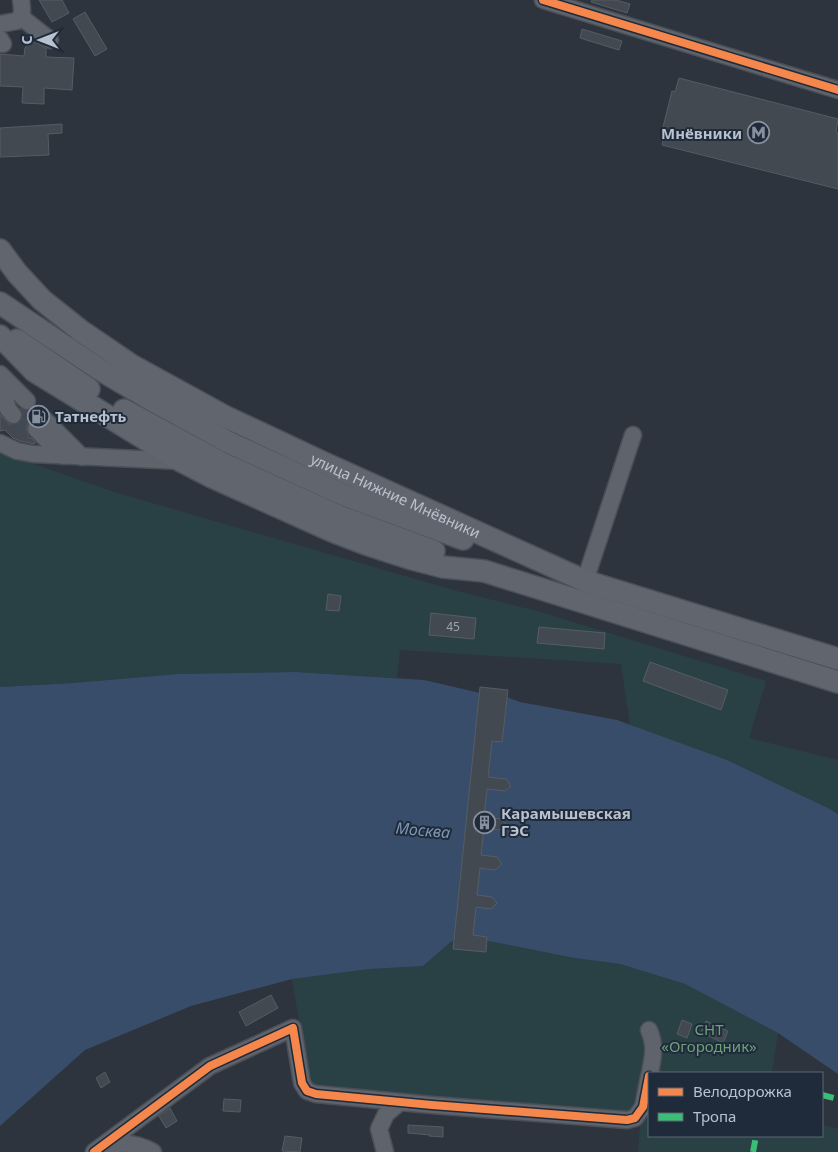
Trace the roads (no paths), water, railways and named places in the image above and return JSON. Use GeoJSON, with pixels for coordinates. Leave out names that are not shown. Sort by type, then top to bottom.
{"type":"FeatureCollection","features":[{"type":"Feature","properties":{"kind":"main road","name":"улица Нижние Мнёвники"},"geometry":{"type":"LineString","coordinates":[[0,250],[17,273],[42,300],[81,331],[131,365],[242,424],[585,581],[838,659]]}},
{"type":"Feature","properties":{"kind":"main road"},"geometry":{"type":"LineString","coordinates":[[0,304],[100,369],[230,443],[344,495],[456,537],[563,572]]}},
{"type":"Feature","properties":{"kind":"main road"},"geometry":{"type":"LineString","coordinates":[[0,329],[89,389],[139,419],[222,462],[339,516],[484,571],[838,682]]}},
{"type":"Feature","properties":{"kind":"main road"},"geometry":{"type":"LineString","coordinates":[[0,336],[34,371],[181,461],[212,477],[340,534],[412,559],[443,567],[484,571]]}},
{"type":"Feature","properties":{"kind":"street"},"geometry":{"type":"LineString","coordinates":[[0,24],[17,21],[21,17],[21,0]]}},
{"type":"Feature","properties":{"kind":"street"},"geometry":{"type":"LineString","coordinates":[[543,0],[838,90]]}},
{"type":"Feature","properties":{"kind":"street"},"geometry":{"type":"LineString","coordinates":[[21,17],[50,40]]}},
{"type":"Feature","properties":{"kind":"street"},"geometry":{"type":"LineString","coordinates":[[1,384],[20,408],[8,409],[1,384]]}},
{"type":"Feature","properties":{"kind":"street"},"geometry":{"type":"LineString","coordinates":[[38,427],[67,453],[38,438],[38,427]]}},
{"type":"Feature","properties":{"kind":"street"},"geometry":{"type":"LineString","coordinates":[[585,581],[633,435]]}},
{"type":"Feature","properties":{"kind":"street"},"geometry":{"type":"LineString","coordinates":[[0,443],[21,453],[67,453],[181,461]]}},
{"type":"Feature","properties":{"kind":"street"},"geometry":{"type":"LineString","coordinates":[[97,1150],[210,1066],[292,1028],[302,1083],[310,1093],[316,1094],[627,1120],[634,1118],[643,1107],[648,1080]]}},
{"type":"Feature","properties":{"kind":"street"},"geometry":{"type":"LineString","coordinates":[[648,1030],[653,1039],[654,1052],[650,1072]]}},
{"type":"Feature","properties":{"kind":"street"},"geometry":{"type":"LineString","coordinates":[[385,1152],[379,1129],[386,1114],[400,1102]]}},
{"type":"Feature","properties":{"kind":"street"},"geometry":{"type":"LineString","coordinates":[[97,1150],[108,1145],[127,1144],[143,1147],[153,1152]]}},
{"type":"Feature","properties":{"kind":"water","name":"Москва"},"geometry":{"type":"Polygon","coordinates":[[[296,672],[424,680],[507,697],[520,702],[617,720],[727,760],[838,814],[838,1074],[778,1033],[685,984],[620,964],[574,958],[459,935],[423,966],[370,969],[292,979],[191,1006],[85,1050],[0,1126],[0,687],[178,674],[296,672]]]}},
{"type":"Feature","properties":{"kind":"tunnel"},"geometry":{"type":"LineString","coordinates":[[22,406],[40,424]]}},
{"type":"Feature","properties":{"kind":"tunnel"},"geometry":{"type":"LineString","coordinates":[[13,415],[31,434]]}},
{"type":"Feature","properties":{"kind":"place","name":"Мнёвники"},"geometry":{"type":"Point","coordinates":[758,133]}},
{"type":"Feature","properties":{"kind":"place","name":"Татнефть"},"geometry":{"type":"Point","coordinates":[39,416]}},
{"type":"Feature","properties":{"kind":"place","name":"Карамышевская ГЭС"},"geometry":{"type":"Point","coordinates":[485,822]}},
{"type":"Feature","properties":{"kind":"park label","name":"СНТ «Огородник»"},"geometry":{"type":"Point","coordinates":[709,1038]}}]}
